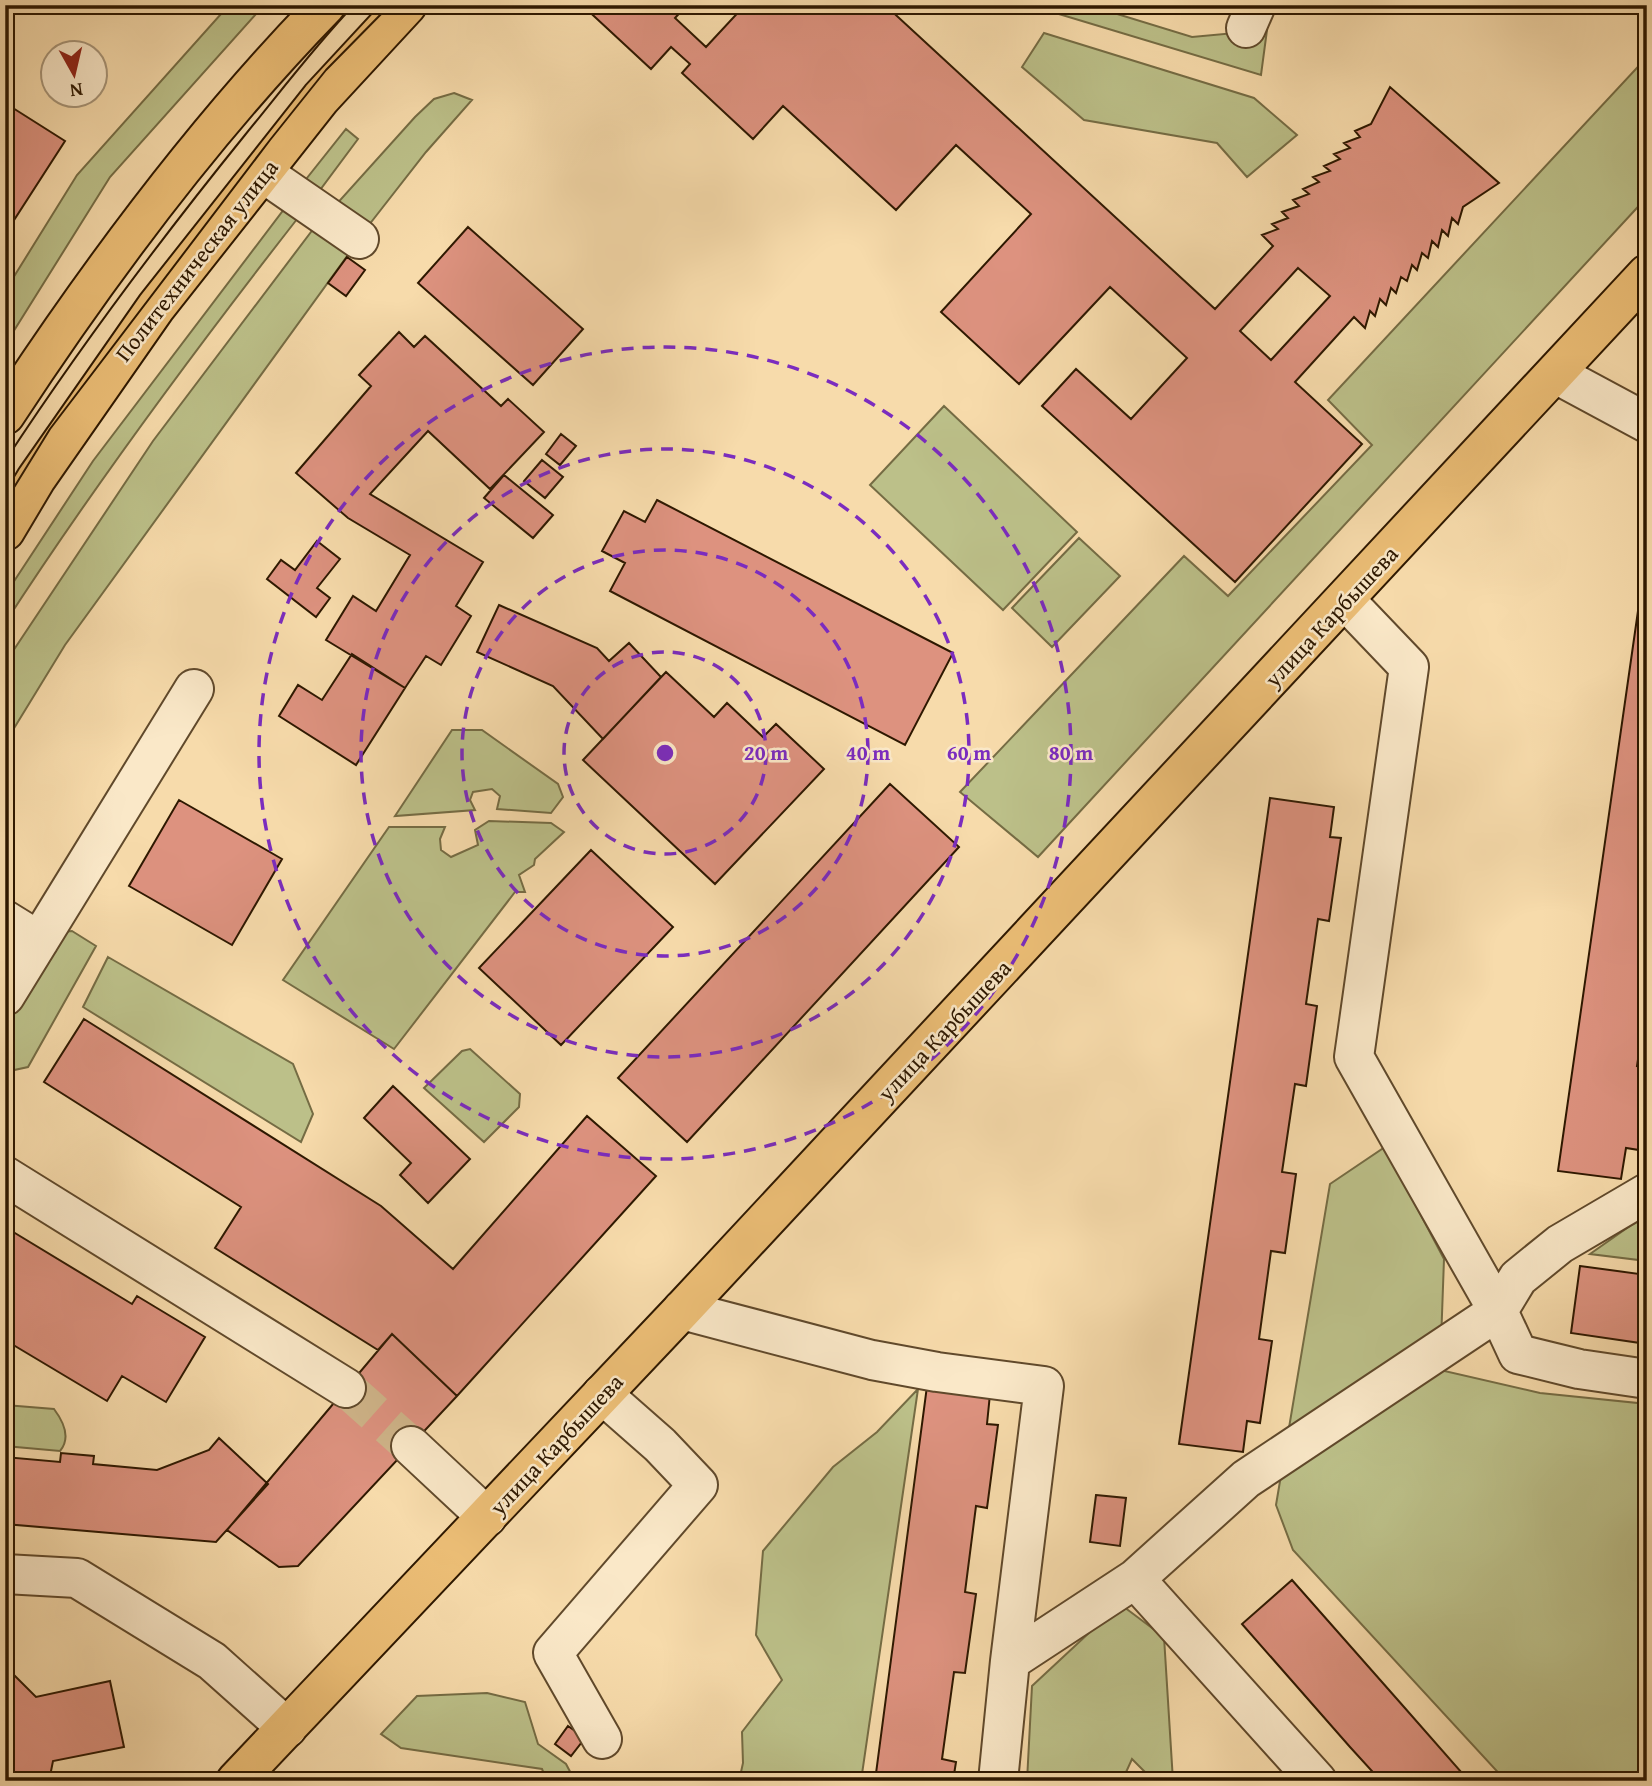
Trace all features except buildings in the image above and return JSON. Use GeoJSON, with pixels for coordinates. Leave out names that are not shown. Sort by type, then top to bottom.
{"type":"FeatureCollection","features":[{"type":"Feature","properties":{"kind":"main road"},"geometry":{"type":"LineString","coordinates":[[5,415],[67,321],[209,134],[274,58],[326,5]]}},
{"type":"Feature","properties":{"kind":"main road","name":"Политехническая улица"},"geometry":{"type":"LineString","coordinates":[[5,531],[36,479],[156,307],[321,98],[407,5]]}},
{"type":"Feature","properties":{"kind":"main road","name":"улица Карбышева"},"geometry":{"type":"LineString","coordinates":[[236,1781],[682,1310],[1647,274]]}},
{"type":"Feature","properties":{"kind":"lane"},"geometry":{"type":"LineString","coordinates":[[263,173],[359,239]]}},
{"type":"Feature","properties":{"kind":"lane"},"geometry":{"type":"LineString","coordinates":[[1556,374],[1647,423]]}},
{"type":"Feature","properties":{"kind":"lane"},"geometry":{"type":"LineString","coordinates":[[1346,600],[1409,667],[1354,1057],[1498,1311],[1518,1354],[1579,1369],[1647,1379]]}},
{"type":"Feature","properties":{"kind":"lane"},"geometry":{"type":"LineString","coordinates":[[5,996],[194,689]]}},
{"type":"Feature","properties":{"kind":"lane"},"geometry":{"type":"LineString","coordinates":[[5,920],[39,941]]}},
{"type":"Feature","properties":{"kind":"lane"},"geometry":{"type":"LineString","coordinates":[[5,1176],[346,1388]]}},
{"type":"Feature","properties":{"kind":"lane"},"geometry":{"type":"LineString","coordinates":[[1010,1661],[1135,1579],[1246,1479],[1498,1311],[1518,1278],[1560,1244],[1647,1193]]}},
{"type":"Feature","properties":{"kind":"lane"},"geometry":{"type":"LineString","coordinates":[[682,1310],[872,1360],[936,1372],[1044,1385],[998,1781]]}},
{"type":"Feature","properties":{"kind":"lane"},"geometry":{"type":"LineString","coordinates":[[602,1739],[553,1653],[698,1485],[660,1445],[603,1394]]}},
{"type":"Feature","properties":{"kind":"lane"},"geometry":{"type":"LineString","coordinates":[[411,1446],[487,1517]]}},
{"type":"Feature","properties":{"kind":"lane"},"geometry":{"type":"LineString","coordinates":[[5,1574],[77,1578],[212,1661],[287,1728]]}},
{"type":"Feature","properties":{"kind":"lane"},"geometry":{"type":"LineString","coordinates":[[1135,1579],[1317,1781]]}},
{"type":"Feature","properties":{"kind":"green space"},"geometry":{"type":"Polygon","coordinates":[[[229,5],[264,5],[110,177],[5,345],[5,291],[77,175],[229,5]]]}},
{"type":"Feature","properties":{"kind":"green space"},"geometry":{"type":"Polygon","coordinates":[[[1029,5],[1088,5],[1192,37],[1267,30],[1261,75],[1029,5]]]}},
{"type":"Feature","properties":{"kind":"green space"},"geometry":{"type":"Polygon","coordinates":[[[1044,33],[1254,98],[1297,135],[1247,177],[1217,143],[1084,120],[1022,67],[1044,33]]]}},
{"type":"Feature","properties":{"kind":"green space"},"geometry":{"type":"Polygon","coordinates":[[[1647,57],[1647,197],[1038,857],[960,792],[1184,556],[1228,596],[1372,445],[1328,400],[1647,57]]]}},
{"type":"Feature","properties":{"kind":"green space"},"geometry":{"type":"Polygon","coordinates":[[[454,93],[472,100],[426,152],[365,230],[333,208],[415,117],[434,99],[454,93]]]}},
{"type":"Feature","properties":{"kind":"green space"},"geometry":{"type":"Polygon","coordinates":[[[346,129],[358,139],[317,194],[303,183],[346,129]]]}},
{"type":"Feature","properties":{"kind":"green space"},"geometry":{"type":"Polygon","coordinates":[[[288,204],[301,214],[148,415],[5,623],[5,595],[93,461],[288,204]]]}},
{"type":"Feature","properties":{"kind":"green space"},"geometry":{"type":"Polygon","coordinates":[[[317,224],[353,248],[65,645],[5,743],[5,663],[153,441],[317,224]]]}},
{"type":"Feature","properties":{"kind":"green space"},"geometry":{"type":"Polygon","coordinates":[[[944,406],[1077,532],[1003,610],[870,485],[944,406]]]}},
{"type":"Feature","properties":{"kind":"green space"},"geometry":{"type":"Polygon","coordinates":[[[1079,538],[1120,576],[1052,647],[1012,608],[1079,538]]]}},
{"type":"Feature","properties":{"kind":"green space"},"geometry":{"type":"Polygon","coordinates":[[[452,730],[482,730],[558,784],[563,797],[551,813],[497,809],[500,796],[492,789],[473,792],[470,800],[475,810],[395,816],[452,730]]]}},
{"type":"Feature","properties":{"kind":"green space"},"geometry":{"type":"Polygon","coordinates":[[[489,821],[551,823],[564,832],[535,859],[534,865],[519,875],[525,892],[515,892],[394,1049],[283,980],[389,827],[445,827],[440,839],[441,850],[451,857],[478,845],[475,830],[489,821]]]}},
{"type":"Feature","properties":{"kind":"green space"},"geometry":{"type":"Polygon","coordinates":[[[72,931],[96,946],[28,1067],[5,1072],[5,1022],[49,944],[63,932],[72,931]]]}},
{"type":"Feature","properties":{"kind":"green space"},"geometry":{"type":"Polygon","coordinates":[[[108,957],[293,1064],[313,1114],[301,1142],[83,1007],[108,957]]]}},
{"type":"Feature","properties":{"kind":"green space"},"geometry":{"type":"Polygon","coordinates":[[[470,1049],[520,1094],[519,1107],[484,1142],[424,1088],[462,1051],[470,1049]]]}},
{"type":"Feature","properties":{"kind":"green space"},"geometry":{"type":"Polygon","coordinates":[[[1385,1147],[1444,1259],[1440,1370],[1540,1393],[1647,1404],[1647,1781],[1506,1781],[1293,1550],[1276,1505],[1330,1184],[1385,1147]]]}},
{"type":"Feature","properties":{"kind":"green space"},"geometry":{"type":"Polygon","coordinates":[[[1647,1214],[1647,1261],[1590,1254],[1647,1214]]]}},
{"type":"Feature","properties":{"kind":"green space"},"geometry":{"type":"Polygon","coordinates":[[[918,1389],[861,1781],[739,1781],[743,1763],[742,1732],[782,1680],[756,1635],[763,1551],[833,1467],[877,1432],[918,1389]]]}},
{"type":"Feature","properties":{"kind":"green space"},"geometry":{"type":"Polygon","coordinates":[[[5,1405],[54,1409],[63,1424],[65,1435],[60,1451],[5,1446],[5,1405]]]}},
{"type":"Feature","properties":{"kind":"green space"},"geometry":{"type":"Polygon","coordinates":[[[1120,1604],[1164,1637],[1173,1781],[1154,1781],[1132,1759],[1122,1781],[1027,1781],[1032,1686],[1120,1604]]]}},
{"type":"Feature","properties":{"kind":"green space"},"geometry":{"type":"Polygon","coordinates":[[[487,1693],[525,1702],[538,1744],[566,1764],[575,1781],[547,1781],[542,1769],[401,1748],[381,1734],[417,1696],[487,1693]]]}},
{"type":"Feature","properties":{"kind":"tunnel"},"geometry":{"type":"LineString","coordinates":[[346,1388],[411,1446]]}},
{"type":"Feature","properties":{"kind":"tram line"},"geometry":{"type":"LineString","coordinates":[[5,461],[151,254],[298,69],[354,5]]}},
{"type":"Feature","properties":{"kind":"tram line"},"geometry":{"type":"LineString","coordinates":[[5,502],[50,429],[270,140],[326,70],[390,5]]}}]}
